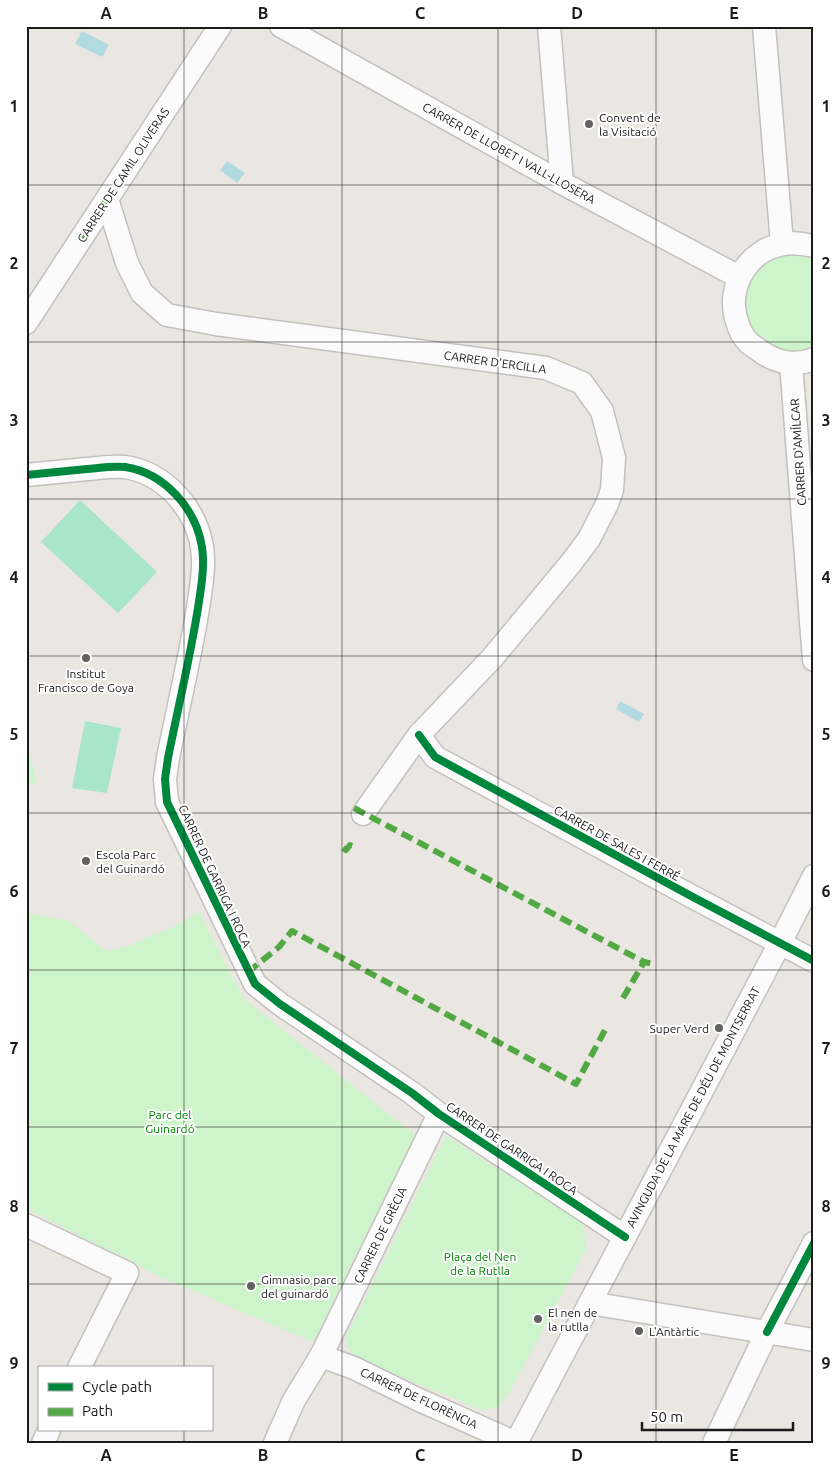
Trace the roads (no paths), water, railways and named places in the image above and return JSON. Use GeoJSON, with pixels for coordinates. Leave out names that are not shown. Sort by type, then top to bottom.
{"type":"FeatureCollection","features":[{"type":"Feature","properties":{"kind":"street","name":"CARRER DE CAMIL OLIVERAS"},"geometry":{"type":"LineString","coordinates":[[26,323],[220,26]]}},
{"type":"Feature","properties":{"kind":"street","name":"CARRER DE LLOBET I VALL-LLOSERA"},"geometry":{"type":"LineString","coordinates":[[281,26],[562,183],[739,277]]}},
{"type":"Feature","properties":{"kind":"street"},"geometry":{"type":"LineString","coordinates":[[549,26],[562,183]]}},
{"type":"Feature","properties":{"kind":"street"},"geometry":{"type":"LineString","coordinates":[[764,26],[782,244]]}},
{"type":"Feature","properties":{"kind":"street","name":"CARRER D'ERCILLA"},"geometry":{"type":"LineString","coordinates":[[107,198],[127,263],[142,293],[167,314],[226,325],[546,368],[582,383],[602,411],[614,458],[614,476],[607,504],[589,539],[493,657],[419,735],[363,814]]}},
{"type":"Feature","properties":{"kind":"street"},"geometry":{"type":"LineString","coordinates":[[814,246],[798,243],[782,244],[765,250],[750,262],[739,277],[734,293],[734,310],[738,326],[746,341],[774,360],[791,363],[808,362],[814,359]]}},
{"type":"Feature","properties":{"kind":"street","name":"CARRER D'AMÍLCAR"},"geometry":{"type":"LineString","coordinates":[[791,363],[814,660]]}},
{"type":"Feature","properties":{"kind":"street","name":"CARRER DE GARRIGA I ROCA"},"geometry":{"type":"LineString","coordinates":[[26,475],[105,468],[125,468],[142,472],[157,478],[171,489],[192,517],[202,548],[201,586],[168,758],[165,779],[168,802],[254,984],[280,1004],[412,1092],[439,1114],[625,1237]]}},
{"type":"Feature","properties":{"kind":"street","name":"CARRER DE SALES I FERRÉ"},"geometry":{"type":"LineString","coordinates":[[419,735],[435,757],[814,961]]}},
{"type":"Feature","properties":{"kind":"street","name":"AVINGUDA DE LA MARE DE DÉU DE MONTSERRAT"},"geometry":{"type":"LineString","coordinates":[[516,1443],[814,876]]}},
{"type":"Feature","properties":{"kind":"street","name":"CARRER DE GRÈCIA"},"geometry":{"type":"LineString","coordinates":[[275,1443],[294,1400],[321,1356],[439,1114]]}},
{"type":"Feature","properties":{"kind":"street"},"geometry":{"type":"LineString","coordinates":[[26,1225],[127,1273],[81,1366]]}},
{"type":"Feature","properties":{"kind":"street"},"geometry":{"type":"LineString","coordinates":[[714,1443],[767,1332],[814,1243]]}},
{"type":"Feature","properties":{"kind":"street"},"geometry":{"type":"LineString","coordinates":[[590,1303],[814,1340]]}},
{"type":"Feature","properties":{"kind":"street","name":"CARRER DE FLORÈNCIA"},"geometry":{"type":"LineString","coordinates":[[321,1356],[354,1368],[417,1399],[516,1443]]}},
{"type":"Feature","properties":{"kind":"water"},"geometry":{"type":"Polygon","coordinates":[[[82,31],[109,45],[102,57],[75,44],[82,31]]]}},
{"type":"Feature","properties":{"kind":"water"},"geometry":{"type":"Polygon","coordinates":[[[227,161],[245,173],[237,183],[220,170],[227,161]]]}},
{"type":"Feature","properties":{"kind":"water"},"geometry":{"type":"Polygon","coordinates":[[[620,701],[644,714],[639,722],[616,709],[620,701]]]}},
{"type":"Feature","properties":{"kind":"place","name":"Convent de la Visitació"},"geometry":{"type":"Point","coordinates":[589,124]}},
{"type":"Feature","properties":{"kind":"place","name":"Institut Francisco de Goya"},"geometry":{"type":"Point","coordinates":[86,658]}},
{"type":"Feature","properties":{"kind":"place","name":"Escola Parc del Guinardó"},"geometry":{"type":"Point","coordinates":[86,861]}},
{"type":"Feature","properties":{"kind":"place","name":"Super Verd"},"geometry":{"type":"Point","coordinates":[719,1028]}},
{"type":"Feature","properties":{"kind":"place","name":"Gimnasio parc del guinardó"},"geometry":{"type":"Point","coordinates":[251,1286]}},
{"type":"Feature","properties":{"kind":"place","name":"El nen de la rutlla"},"geometry":{"type":"Point","coordinates":[538,1319]}},
{"type":"Feature","properties":{"kind":"place","name":"L'Antàrtic"},"geometry":{"type":"Point","coordinates":[639,1331]}},
{"type":"Feature","properties":{"kind":"park label","name":"Parc del Guinardó"},"geometry":{"type":"Point","coordinates":[170,1121]}},
{"type":"Feature","properties":{"kind":"park label","name":"Plaça del Nen de la Rutlla"},"geometry":{"type":"Point","coordinates":[480,1263]}}]}
